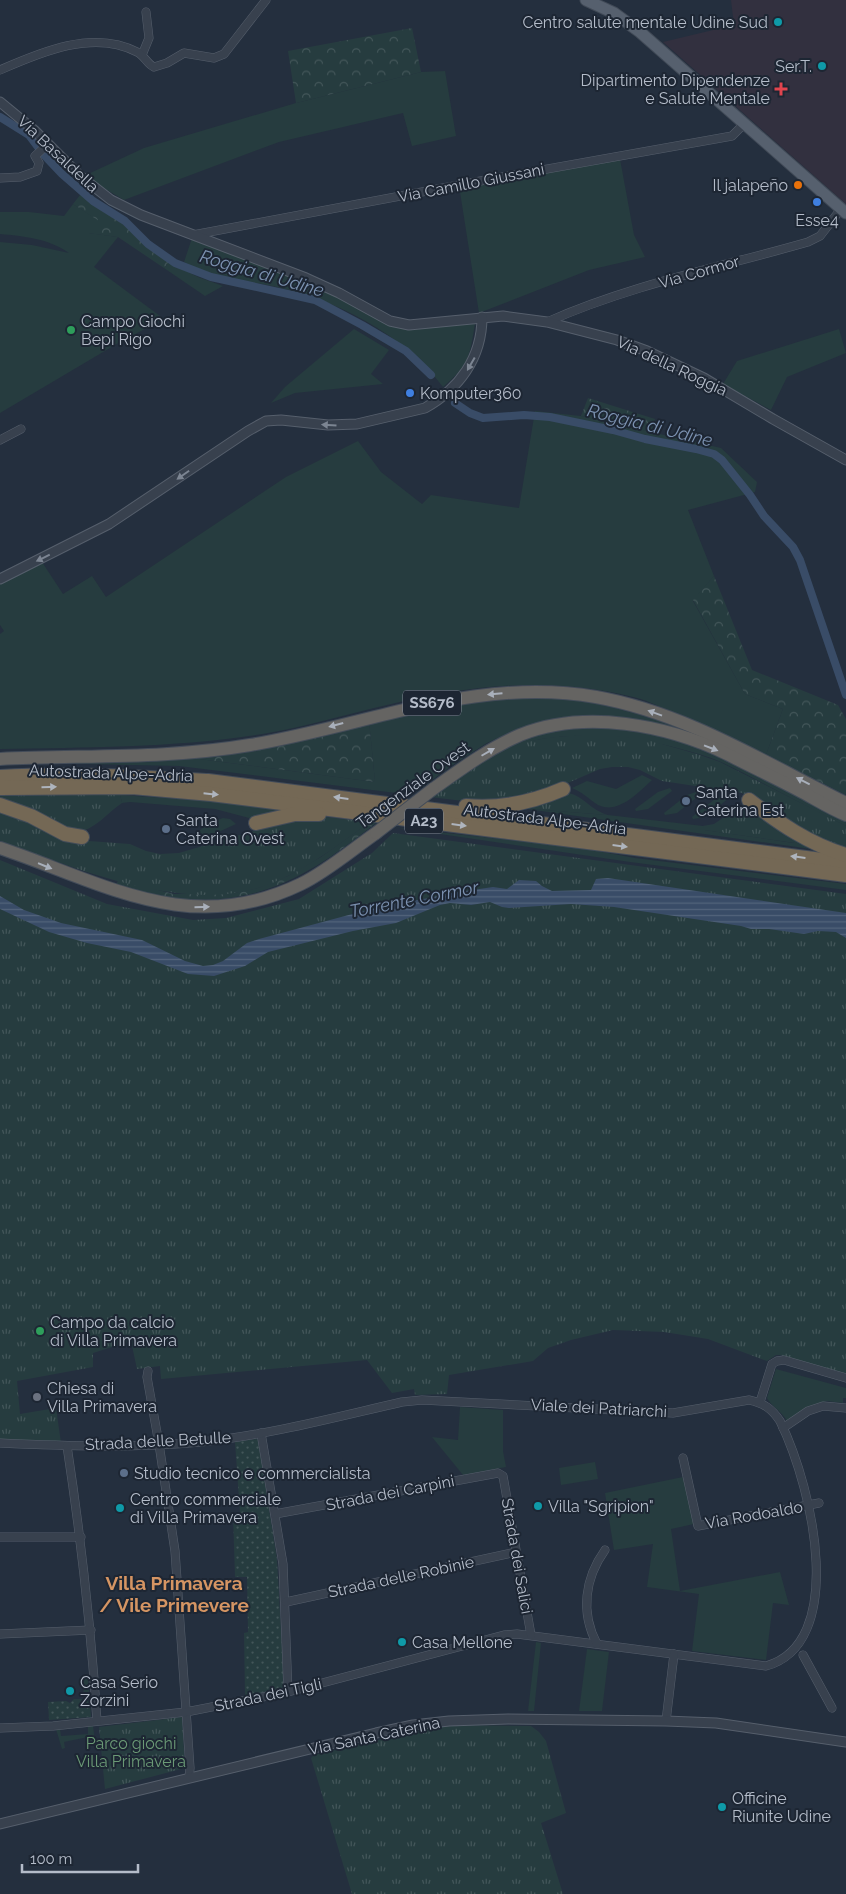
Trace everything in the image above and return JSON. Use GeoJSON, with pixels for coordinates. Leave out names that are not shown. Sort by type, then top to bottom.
{"type":"FeatureCollection","features":[{"type":"Feature","properties":{"kind":"highway","name":"SS676"},"geometry":{"type":"LineString","coordinates":[[0,759],[190,752],[250,745],[446,700],[516,692],[555,692],[621,702],[692,726],[846,803]]}},
{"type":"Feature","properties":{"kind":"highway","name":"Tangenziale Ovest"},"geometry":{"type":"LineString","coordinates":[[0,848],[76,878],[147,900],[196,907],[238,905],[280,894],[303,883],[376,833],[463,767],[490,750],[522,735],[568,724],[600,722],[635,725],[661,731],[725,753],[846,815]]}},
{"type":"Feature","properties":{"kind":"highway","name":"Autostrada Alpe-Adria"},"geometry":{"type":"LineString","coordinates":[[0,777],[66,775],[208,781],[846,863]]}},
{"type":"Feature","properties":{"kind":"highway","name":"Autostrada Alpe-Adria"},"geometry":{"type":"LineString","coordinates":[[0,788],[132,787],[211,794],[846,875]]}},
{"type":"Feature","properties":{"kind":"highway"},"geometry":{"type":"LineString","coordinates":[[370,802],[399,798],[474,807],[491,806],[527,801],[563,790]]}},
{"type":"Feature","properties":{"kind":"highway"},"geometry":{"type":"LineString","coordinates":[[749,800],[778,822],[808,840],[846,855]]}},
{"type":"Feature","properties":{"kind":"highway"},"geometry":{"type":"LineString","coordinates":[[0,805],[31,816],[65,834],[82,837]]}},
{"type":"Feature","properties":{"kind":"highway"},"geometry":{"type":"LineString","coordinates":[[256,822],[308,813],[363,820],[382,815]]}},
{"type":"Feature","properties":{"kind":"main road"},"geometry":{"type":"LineString","coordinates":[[586,0],[614,13],[640,32],[844,211]]}},
{"type":"Feature","properties":{"kind":"street"},"geometry":{"type":"LineString","coordinates":[[0,70],[52,50],[86,43],[110,44],[132,50],[142,55],[154,68],[167,64],[184,53],[211,58],[219,56],[224,54],[266,0]]}},
{"type":"Feature","properties":{"kind":"street"},"geometry":{"type":"LineString","coordinates":[[142,55],[149,38],[146,12]]}},
{"type":"Feature","properties":{"kind":"street","name":"Via Basaldella"},"geometry":{"type":"LineString","coordinates":[[0,102],[78,175],[111,200],[141,215],[306,278],[339,293],[396,324],[409,325],[482,317]]}},
{"type":"Feature","properties":{"kind":"street","name":"Via Camillo Giussani"},"geometry":{"type":"LineString","coordinates":[[193,235],[732,136],[745,123]]}},
{"type":"Feature","properties":{"kind":"street"},"geometry":{"type":"LineString","coordinates":[[0,178],[32,174],[39,168],[36,154],[46,146]]}},
{"type":"Feature","properties":{"kind":"street","name":"Via Cormor"},"geometry":{"type":"LineString","coordinates":[[547,322],[577,309],[613,297],[808,242],[820,236],[844,211]]}},
{"type":"Feature","properties":{"kind":"street","name":"Via della Roggia"},"geometry":{"type":"LineString","coordinates":[[482,317],[503,316],[547,322],[616,340],[679,366],[727,390],[773,419],[846,460]]}},
{"type":"Feature","properties":{"kind":"street"},"geometry":{"type":"LineString","coordinates":[[0,579],[109,524],[240,436],[266,421],[281,420],[328,425],[356,424],[425,408],[447,392],[468,370],[476,355],[482,317]]}},
{"type":"Feature","properties":{"kind":"street"},"geometry":{"type":"LineString","coordinates":[[0,440],[21,429]]}},
{"type":"Feature","properties":{"kind":"street"},"geometry":{"type":"LineString","coordinates":[[846,1378],[784,1360],[777,1361],[772,1364],[760,1402],[773,1410],[784,1428],[808,1411],[823,1406],[846,1408]]}},
{"type":"Feature","properties":{"kind":"street"},"geometry":{"type":"LineString","coordinates":[[148,1371],[147,1378],[175,1551],[189,1778]]}},
{"type":"Feature","properties":{"kind":"street","name":"Viale dei Patriarchi"},"geometry":{"type":"LineString","coordinates":[[402,1402],[422,1400],[673,1413],[749,1400],[760,1402]]}},
{"type":"Feature","properties":{"kind":"street","name":"Strada delle Betulle"},"geometry":{"type":"LineString","coordinates":[[0,1443],[67,1446],[201,1442],[261,1433],[402,1402]]}},
{"type":"Feature","properties":{"kind":"street","name":"Via Rodoaldo"},"geometry":{"type":"LineString","coordinates":[[683,1458],[698,1526],[820,1506],[784,1428]]}},
{"type":"Feature","properties":{"kind":"street"},"geometry":{"type":"LineString","coordinates":[[261,1433],[283,1564],[286,1602],[288,1692]]}},
{"type":"Feature","properties":{"kind":"street"},"geometry":{"type":"LineString","coordinates":[[67,1446],[81,1537],[91,1630],[97,1721]]}},
{"type":"Feature","properties":{"kind":"street","name":"Strada dei Carpini"},"geometry":{"type":"LineString","coordinates":[[275,1514],[498,1473],[503,1476]]}},
{"type":"Feature","properties":{"kind":"street","name":"Strada dei Salici"},"geometry":{"type":"LineString","coordinates":[[503,1476],[532,1635]]}},
{"type":"Feature","properties":{"kind":"street"},"geometry":{"type":"LineString","coordinates":[[0,1537],[81,1537]]}},
{"type":"Feature","properties":{"kind":"street"},"geometry":{"type":"LineString","coordinates":[[597,1644],[591,1632],[586,1609],[588,1581],[605,1550]]}},
{"type":"Feature","properties":{"kind":"street","name":"Strada delle Robinie"},"geometry":{"type":"LineString","coordinates":[[286,1602],[516,1552]]}},
{"type":"Feature","properties":{"kind":"street"},"geometry":{"type":"LineString","coordinates":[[0,1634],[91,1630]]}},
{"type":"Feature","properties":{"kind":"street","name":"Strada dei Tigli"},"geometry":{"type":"LineString","coordinates":[[0,1728],[53,1726],[186,1712],[288,1692],[504,1635],[532,1635]]}},
{"type":"Feature","properties":{"kind":"street"},"geometry":{"type":"LineString","coordinates":[[532,1635],[766,1666],[786,1662],[806,1653],[832,1708]]}},
{"type":"Feature","properties":{"kind":"street"},"geometry":{"type":"LineString","coordinates":[[666,1721],[674,1654]]}},
{"type":"Feature","properties":{"kind":"street","name":"Via Santa Caterina"},"geometry":{"type":"LineString","coordinates":[[0,1824],[422,1724],[449,1720],[508,1719],[716,1723],[846,1742]]}},
{"type":"Feature","properties":{"kind":"shaded area","name":"Dipartimento Dipendenze e Salute Mentale"},"geometry":{"type":"Polygon","coordinates":[[[731,0],[846,0],[846,204],[663,42],[734,25],[731,0]]]}},
{"type":"Feature","properties":{"kind":"green space"},"geometry":{"type":"Polygon","coordinates":[[[412,28],[421,72],[296,103],[288,51],[412,28]]]}},
{"type":"Feature","properties":{"kind":"green space"},"geometry":{"type":"Polygon","coordinates":[[[445,71],[456,136],[412,146],[403,113],[279,142],[124,200],[86,175],[144,148],[296,103],[421,72],[445,71]]]}},
{"type":"Feature","properties":{"kind":"green space"},"geometry":{"type":"Polygon","coordinates":[[[620,159],[634,235],[645,257],[589,270],[479,313],[460,192],[465,187],[620,159]]]}},
{"type":"Feature","properties":{"kind":"green space"},"geometry":{"type":"Polygon","coordinates":[[[81,194],[91,203],[125,224],[135,235],[169,262],[164,268],[118,237],[88,233],[99,221],[73,204],[81,194]]]}},
{"type":"Feature","properties":{"kind":"green space","name":"Campo Giochi Bepi Rigo"},"geometry":{"type":"Polygon","coordinates":[[[73,204],[100,221],[89,233],[118,237],[94,267],[164,319],[120,342],[0,413],[0,242],[32,245],[69,253],[45,241],[0,234],[0,212],[29,212],[64,216],[73,204]]]}},
{"type":"Feature","properties":{"kind":"green space"},"geometry":{"type":"Polygon","coordinates":[[[192,238],[280,271],[325,291],[391,325],[403,328],[475,323],[470,352],[463,366],[443,387],[408,350],[388,335],[344,310],[296,292],[216,275],[184,262],[192,238]]]}},
{"type":"Feature","properties":{"kind":"green space"},"geometry":{"type":"Polygon","coordinates":[[[169,262],[198,277],[223,286],[205,296],[164,268],[169,262]]]}},
{"type":"Feature","properties":{"kind":"green space"},"geometry":{"type":"Polygon","coordinates":[[[354,329],[389,350],[371,374],[383,384],[295,393],[271,403],[285,387],[354,329]]]}},
{"type":"Feature","properties":{"kind":"green space"},"geometry":{"type":"Polygon","coordinates":[[[839,329],[846,353],[787,377],[771,410],[723,384],[737,361],[839,329]]]}},
{"type":"Feature","properties":{"kind":"green space"},"geometry":{"type":"Polygon","coordinates":[[[588,398],[655,419],[651,432],[581,416],[588,398]]]}},
{"type":"Feature","properties":{"kind":"green space"},"geometry":{"type":"Polygon","coordinates":[[[535,411],[581,416],[721,448],[757,482],[755,492],[688,510],[714,576],[693,601],[745,694],[783,709],[766,755],[729,736],[641,699],[601,690],[540,685],[479,688],[449,692],[283,730],[202,742],[134,746],[0,749],[0,634],[4,631],[0,625],[0,583],[42,562],[63,594],[92,576],[106,597],[286,477],[358,441],[381,472],[422,504],[431,495],[519,508],[535,411]]]}},
{"type":"Feature","properties":{"kind":"green space"},"geometry":{"type":"Polygon","coordinates":[[[714,576],[752,670],[838,705],[846,719],[846,795],[766,755],[783,709],[745,694],[693,600],[714,576]]]}},
{"type":"Feature","properties":{"kind":"green space"},"geometry":{"type":"Polygon","coordinates":[[[554,697],[598,704],[639,714],[720,744],[686,733],[548,721],[518,729],[487,743],[451,766],[412,795],[179,766],[38,763],[177,756],[375,782],[369,721],[491,699],[554,697]]]}},
{"type":"Feature","properties":{"kind":"green space"},"geometry":{"type":"Polygon","coordinates":[[[369,721],[375,782],[177,756],[369,721]]]}},
{"type":"Feature","properties":{"kind":"green space"},"geometry":{"type":"Polygon","coordinates":[[[582,727],[639,731],[673,738],[695,746],[761,775],[846,820],[846,826],[716,760],[677,748],[625,738],[586,735],[536,740],[506,751],[457,779],[472,764],[540,732],[582,727]]]}},
{"type":"Feature","properties":{"kind":"green space"},"geometry":{"type":"Polygon","coordinates":[[[597,734],[644,739],[720,762],[846,826],[846,850],[821,842],[742,793],[662,781],[640,770],[628,767],[600,769],[547,792],[518,799],[464,801],[430,797],[487,760],[524,743],[551,738],[597,734]]]}},
{"type":"Feature","properties":{"kind":"green space"},"geometry":{"type":"Polygon","coordinates":[[[642,775],[652,780],[628,801],[613,807],[598,805],[572,788],[587,781],[616,789],[642,775]]]}},
{"type":"Feature","properties":{"kind":"green space"},"geometry":{"type":"Polygon","coordinates":[[[670,788],[672,791],[648,809],[636,811],[635,809],[658,792],[670,788]]]}},
{"type":"Feature","properties":{"kind":"green space"},"geometry":{"type":"Polygon","coordinates":[[[699,791],[701,794],[677,813],[665,815],[664,813],[687,795],[699,791]]]}},
{"type":"Feature","properties":{"kind":"green space"},"geometry":{"type":"Polygon","coordinates":[[[568,793],[608,815],[532,809],[525,805],[568,793]]]}},
{"type":"Feature","properties":{"kind":"green space"},"geometry":{"type":"Polygon","coordinates":[[[0,795],[120,795],[122,803],[95,825],[76,832],[0,800],[0,795]]]}},
{"type":"Feature","properties":{"kind":"green space"},"geometry":{"type":"Polygon","coordinates":[[[120,795],[227,802],[284,810],[253,819],[215,809],[130,802],[122,803],[120,795]]]}},
{"type":"Feature","properties":{"kind":"green space"},"geometry":{"type":"Polygon","coordinates":[[[727,795],[729,798],[705,817],[693,819],[692,817],[715,799],[727,795]]]}},
{"type":"Feature","properties":{"kind":"green space"},"geometry":{"type":"Polygon","coordinates":[[[745,803],[798,838],[795,843],[704,830],[703,826],[714,824],[745,803]]]}},
{"type":"Feature","properties":{"kind":"green space"},"geometry":{"type":"Polygon","coordinates":[[[525,805],[532,809],[608,815],[703,826],[705,830],[794,843],[798,838],[811,849],[513,807],[525,805]]]}},
{"type":"Feature","properties":{"kind":"green space"},"geometry":{"type":"Polygon","coordinates":[[[0,808],[75,840],[130,844],[146,851],[160,854],[179,853],[250,832],[308,819],[327,817],[370,822],[317,859],[288,876],[258,888],[227,894],[195,895],[161,891],[128,884],[0,841],[0,808]]]}},
{"type":"Feature","properties":{"kind":"green space"},"geometry":{"type":"Polygon","coordinates":[[[223,818],[230,819],[236,824],[199,841],[183,844],[209,823],[223,818]]]}},
{"type":"Feature","properties":{"kind":"green space"},"geometry":{"type":"Polygon","coordinates":[[[370,822],[376,823],[310,870],[263,890],[238,897],[212,900],[183,899],[116,886],[118,880],[174,894],[234,893],[258,888],[288,876],[321,857],[370,822]]]}},
{"type":"Feature","properties":{"kind":"green space"},"geometry":{"type":"Polygon","coordinates":[[[392,827],[581,848],[635,858],[846,884],[846,890],[630,862],[392,827]]]}},
{"type":"Feature","properties":{"kind":"green space"},"geometry":{"type":"Polygon","coordinates":[[[393,833],[846,894],[846,1374],[780,1355],[776,1355],[767,1361],[708,1339],[664,1332],[613,1330],[571,1340],[548,1348],[533,1361],[449,1375],[447,1394],[415,1395],[414,1389],[392,1393],[367,1360],[161,1379],[160,1366],[137,1369],[131,1341],[93,1353],[93,1367],[17,1381],[20,1414],[56,1408],[61,1443],[0,1439],[0,860],[107,904],[193,920],[226,918],[299,899],[372,853],[393,833]]]}},
{"type":"Feature","properties":{"kind":"green space"},"geometry":{"type":"Polygon","coordinates":[[[776,1369],[846,1388],[846,1398],[843,1398],[843,1403],[827,1401],[821,1403],[787,1421],[767,1398],[776,1369]]]}},
{"type":"Feature","properties":{"kind":"green space"},"geometry":{"type":"Polygon","coordinates":[[[460,1407],[503,1410],[503,1451],[506,1467],[463,1475],[432,1437],[458,1440],[460,1407]]]}},
{"type":"Feature","properties":{"kind":"green space"},"geometry":{"type":"Polygon","coordinates":[[[258,1440],[277,1559],[284,1686],[281,1689],[245,1696],[244,1633],[248,1632],[247,1577],[235,1577],[233,1513],[240,1513],[235,1442],[258,1440]]]}},
{"type":"Feature","properties":{"kind":"green space"},"geometry":{"type":"Polygon","coordinates":[[[595,1462],[598,1479],[561,1485],[559,1468],[595,1462]]]}},
{"type":"Feature","properties":{"kind":"green space"},"geometry":{"type":"Polygon","coordinates":[[[683,1477],[694,1524],[671,1529],[680,1591],[780,1572],[789,1605],[773,1603],[766,1660],[692,1651],[699,1594],[647,1587],[653,1544],[614,1550],[605,1493],[683,1477]]]}},
{"type":"Feature","properties":{"kind":"green space"},"geometry":{"type":"Polygon","coordinates":[[[536,1642],[541,1643],[534,1711],[528,1711],[536,1642]]]}},
{"type":"Feature","properties":{"kind":"green space"},"geometry":{"type":"Polygon","coordinates":[[[587,1649],[609,1652],[602,1711],[579,1711],[587,1649]]]}},
{"type":"Feature","properties":{"kind":"green space"},"geometry":{"type":"Polygon","coordinates":[[[83,1677],[88,1677],[91,1717],[49,1720],[48,1702],[66,1701],[70,1703],[74,1699],[84,1699],[83,1677]]]}},
{"type":"Feature","properties":{"kind":"green space","name":"Parco giochi Villa Primavera"},"geometry":{"type":"Polygon","coordinates":[[[182,1717],[185,1768],[105,1789],[99,1727],[182,1717]]]}},
{"type":"Feature","properties":{"kind":"green space"},"geometry":{"type":"Polygon","coordinates":[[[443,1725],[531,1726],[546,1741],[566,1813],[541,1823],[563,1894],[352,1894],[311,1758],[314,1755],[443,1725]]]}},
{"type":"Feature","properties":{"kind":"green space"},"geometry":{"type":"Polygon","coordinates":[[[88,1726],[93,1726],[95,1741],[90,1743],[88,1737],[64,1742],[65,1748],[62,1749],[56,1729],[60,1729],[61,1736],[88,1734],[88,1726]]]}},
{"type":"Feature","properties":{"kind":"water"},"geometry":{"type":"Polygon","coordinates":[[[608,878],[846,913],[846,938],[836,932],[818,931],[804,934],[769,929],[751,929],[614,907],[571,904],[509,908],[490,902],[471,905],[450,903],[440,905],[396,923],[353,931],[268,952],[245,966],[214,976],[188,974],[131,952],[87,943],[49,932],[0,909],[0,896],[24,910],[61,923],[142,940],[185,961],[203,966],[223,961],[247,943],[259,939],[386,905],[493,887],[507,889],[519,880],[536,881],[552,891],[591,890],[596,879],[608,878]]]}},
{"type":"Feature","properties":{"kind":"waterway","name":"Roggia di Udine"},"geometry":{"type":"LineString","coordinates":[[0,117],[29,135],[62,174],[93,201],[125,221],[148,244],[175,263],[211,277],[315,300],[406,351],[431,375]]}},
{"type":"Feature","properties":{"kind":"waterway","name":"Roggia di Udine"},"geometry":{"type":"LineString","coordinates":[[455,403],[470,413],[483,418],[524,415],[550,417],[714,454],[722,460],[764,516],[793,547],[800,560],[846,695]]}},
{"type":"Feature","properties":{"kind":"place","name":"Centro salute mentale Udine Sud"},"geometry":{"type":"Point","coordinates":[778,22]}},
{"type":"Feature","properties":{"kind":"place","name":"Ser.T."},"geometry":{"type":"Point","coordinates":[822,66]}},
{"type":"Feature","properties":{"kind":"place","name":"Dipartimento Dipendenze e Salute Mentale"},"geometry":{"type":"Point","coordinates":[781,89]}},
{"type":"Feature","properties":{"kind":"place","name":"Il jalapeño"},"geometry":{"type":"Point","coordinates":[798,185]}},
{"type":"Feature","properties":{"kind":"place","name":"Esse4"},"geometry":{"type":"Point","coordinates":[817,202]}},
{"type":"Feature","properties":{"kind":"place","name":"Campo Giochi Bepi Rigo"},"geometry":{"type":"Point","coordinates":[71,330]}},
{"type":"Feature","properties":{"kind":"place","name":"Komputer360"},"geometry":{"type":"Point","coordinates":[410,393]}},
{"type":"Feature","properties":{"kind":"place","name":"Santa Caterina Est"},"geometry":{"type":"Point","coordinates":[686,801]}},
{"type":"Feature","properties":{"kind":"place","name":"Santa Caterina Ovest"},"geometry":{"type":"Point","coordinates":[166,829]}},
{"type":"Feature","properties":{"kind":"place","name":"Campo da calcio di Villa Primavera"},"geometry":{"type":"Point","coordinates":[40,1331]}},
{"type":"Feature","properties":{"kind":"place","name":"Chiesa di Villa Primavera"},"geometry":{"type":"Point","coordinates":[37,1397]}},
{"type":"Feature","properties":{"kind":"place","name":"Studio tecnico e commercialista"},"geometry":{"type":"Point","coordinates":[124,1473]}},
{"type":"Feature","properties":{"kind":"place","name":"Villa \"Sgripion\""},"geometry":{"type":"Point","coordinates":[538,1506]}},
{"type":"Feature","properties":{"kind":"place","name":"Centro commerciale di Villa Primavera"},"geometry":{"type":"Point","coordinates":[120,1508]}},
{"type":"Feature","properties":{"kind":"place","name":"Casa Mellone"},"geometry":{"type":"Point","coordinates":[402,1642]}},
{"type":"Feature","properties":{"kind":"place","name":"Casa Serio Zorzini"},"geometry":{"type":"Point","coordinates":[70,1691]}},
{"type":"Feature","properties":{"kind":"place","name":"Officine Riunite Udine"},"geometry":{"type":"Point","coordinates":[722,1807]}},
{"type":"Feature","properties":{"kind":"district","name":"Villa Primavera / Vile Primevere"},"geometry":{"type":"Point","coordinates":[174,1594]}},
{"type":"Feature","properties":{"kind":"water label","name":"Torrente Cormor"},"geometry":{"type":"Point","coordinates":[414,899]}}]}
